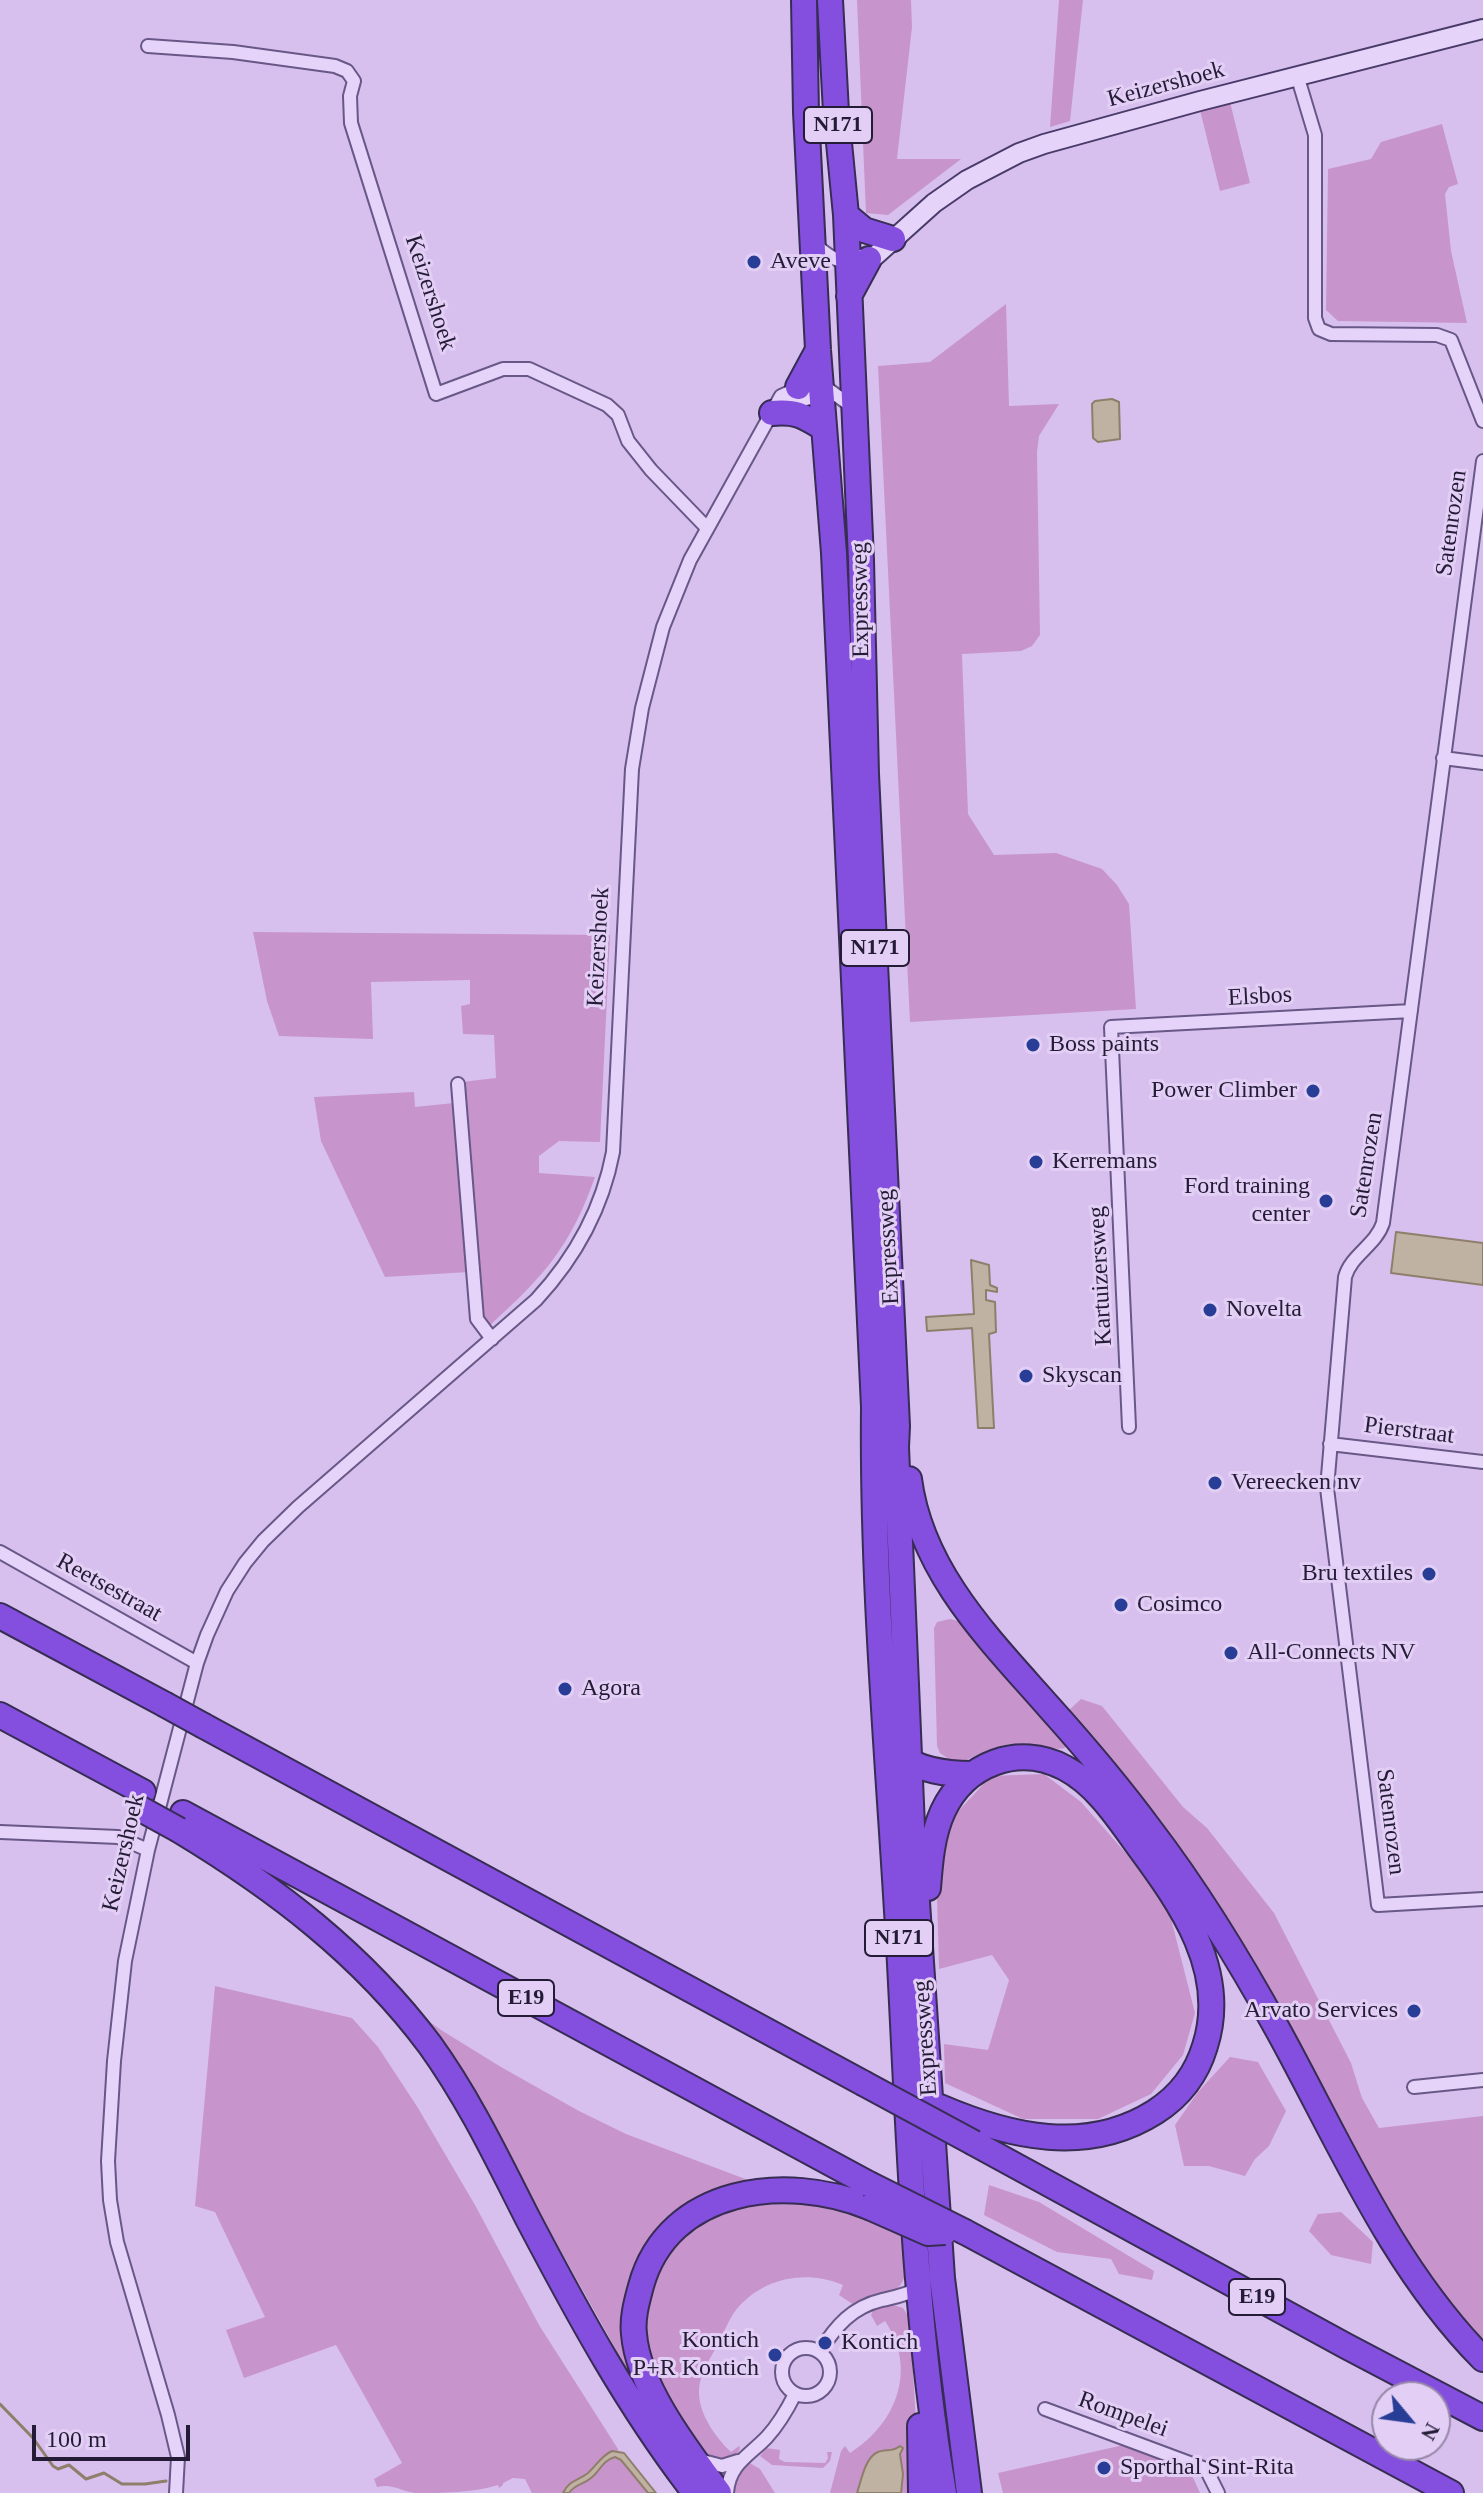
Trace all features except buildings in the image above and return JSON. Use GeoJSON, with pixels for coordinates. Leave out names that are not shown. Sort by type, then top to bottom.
{"type":"FeatureCollection","features":[{"type":"Feature","properties":{"kind":"highway","name":"N171"},"geometry":{"type":"LineString","coordinates":[[804,0],[806,112],[850,252]]}},
{"type":"Feature","properties":{"kind":"highway","name":"N171"},"geometry":{"type":"LineString","coordinates":[[817,390],[818,350],[850,252],[836,112],[830,0]]}},
{"type":"Feature","properties":{"kind":"highway"},"geometry":{"type":"LineString","coordinates":[[846,215],[864,230],[850,252]]}},
{"type":"Feature","properties":{"kind":"highway","name":"Expressweg"},"geometry":{"type":"LineString","coordinates":[[850,252],[867,789],[897,1426],[909,1763],[942,2278],[969,2493]]}},
{"type":"Feature","properties":{"kind":"highway","name":"Expressweg"},"geometry":{"type":"LineString","coordinates":[[817,390],[834,553],[874,1407],[873,1467],[880,1619],[919,2288],[944,2493]]}},
{"type":"Feature","properties":{"kind":"highway"},"geometry":{"type":"LineString","coordinates":[[772,413],[803,415],[822,427]]}},
{"type":"Feature","properties":{"kind":"highway"},"geometry":{"type":"LineString","coordinates":[[897,1426],[904,1447],[911,1497],[921,1527],[949,1586],[981,1631],[1088,1751],[1144,1821],[1209,1912],[1280,2033],[1377,2215],[1443,2314],[1483,2359]]}},
{"type":"Feature","properties":{"kind":"highway"},"geometry":{"type":"LineString","coordinates":[[880,1619],[903,1593],[913,1587],[927,1582],[949,1586]]}},
{"type":"Feature","properties":{"kind":"highway","name":"E19"},"geometry":{"type":"LineString","coordinates":[[0,1616],[913,2110],[973,2132],[1346,2346],[1483,2418]]}},
{"type":"Feature","properties":{"kind":"highway","name":"E19"},"geometry":{"type":"LineString","coordinates":[[0,1715],[113,1775],[141,1800],[869,2195],[974,2237],[1451,2493]]}},
{"type":"Feature","properties":{"kind":"highway"},"geometry":{"type":"LineString","coordinates":[[888,1746],[909,1763],[943,1773],[972,1774]]}},
{"type":"Feature","properties":{"kind":"highway"},"geometry":{"type":"LineString","coordinates":[[922,1978],[932,1849],[942,1813],[959,1787],[988,1764],[1004,1759],[1034,1757],[1061,1766],[1089,1785],[1115,1814],[1178,1902],[1206,1963],[1212,2012],[1209,2035],[1194,2072],[1174,2097],[1140,2122],[1088,2137],[973,2132]]}},
{"type":"Feature","properties":{"kind":"highway"},"geometry":{"type":"LineString","coordinates":[[181,1822],[316,1925],[368,1972],[413,2023],[462,2095],[602,2355],[695,2493]]}},
{"type":"Feature","properties":{"kind":"highway"},"geometry":{"type":"LineString","coordinates":[[719,2493],[693,2458],[641,2370],[633,2333],[636,2304],[646,2271],[661,2242],[681,2223],[722,2200],[772,2190],[810,2191],[835,2196],[869,2195]]}},
{"type":"Feature","properties":{"kind":"highway"},"geometry":{"type":"LineString","coordinates":[[919,2288],[942,2278]]}},
{"type":"Feature","properties":{"kind":"highway"},"geometry":{"type":"LineString","coordinates":[[921,2493],[919,2384],[926,2361]]}},
{"type":"Feature","properties":{"kind":"street","name":"Keizershoek"},"geometry":{"type":"LineString","coordinates":[[850,252],[967,180],[1019,153],[1063,137],[1483,29]]}},
{"type":"Feature","properties":{"kind":"street","name":"Keizershoek"},"geometry":{"type":"LineString","coordinates":[[148,46],[233,52],[335,66],[347,71],[354,81],[350,96],[351,123],[436,394],[503,369],[529,369],[607,405],[618,415],[628,441],[651,470],[707,528]]}},
{"type":"Feature","properties":{"kind":"street"},"geometry":{"type":"LineString","coordinates":[[1297,75],[1315,135],[1315,318],[1319,329],[1331,334],[1437,335],[1451,340],[1483,421]]}},
{"type":"Feature","properties":{"kind":"street"},"geometry":{"type":"LineString","coordinates":[[772,413],[817,390],[853,378]]}},
{"type":"Feature","properties":{"kind":"street","name":"Keizershoek"},"geometry":{"type":"LineString","coordinates":[[176,2493],[178,2457],[117,2242],[108,2161],[114,2061],[125,1961],[148,1850],[197,1663],[222,1601],[245,1563],[263,1541],[536,1300],[554,1281],[597,1210],[613,1152],[632,769],[650,673],[680,582],[781,396],[817,390]]}},
{"type":"Feature","properties":{"kind":"street"},"geometry":{"type":"LineString","coordinates":[[817,390],[854,408]]}},
{"type":"Feature","properties":{"kind":"street","name":"Satenrozen"},"geometry":{"type":"LineString","coordinates":[[1483,461],[1383,1223],[1377,1236],[1351,1264],[1345,1277],[1327,1488],[1378,1905],[1483,1899]]}},
{"type":"Feature","properties":{"kind":"street"},"geometry":{"type":"LineString","coordinates":[[1443,758],[1483,763]]}},
{"type":"Feature","properties":{"kind":"street","name":"Elsbos"},"geometry":{"type":"LineString","coordinates":[[1111,1027],[1411,1011]]}},
{"type":"Feature","properties":{"kind":"street","name":"Kartuizersweg"},"geometry":{"type":"LineString","coordinates":[[1111,1027],[1129,1427]]}},
{"type":"Feature","properties":{"kind":"street"},"geometry":{"type":"LineString","coordinates":[[458,1084],[477,1319],[492,1339]]}},
{"type":"Feature","properties":{"kind":"street","name":"Pierstraat"},"geometry":{"type":"LineString","coordinates":[[1330,1444],[1483,1462]]}},
{"type":"Feature","properties":{"kind":"street","name":"Reetsestraat"},"geometry":{"type":"LineString","coordinates":[[0,1552],[197,1663]]}},
{"type":"Feature","properties":{"kind":"street"},"geometry":{"type":"LineString","coordinates":[[0,1832],[118,1837],[148,1850]]}},
{"type":"Feature","properties":{"kind":"street"},"geometry":{"type":"LineString","coordinates":[[1414,2087],[1483,2080]]}},
{"type":"Feature","properties":{"kind":"street"},"geometry":{"type":"LineString","coordinates":[[820,2351],[849,2313],[919,2288]]}},
{"type":"Feature","properties":{"kind":"street"},"geometry":{"type":"LineString","coordinates":[[803,2348],[820,2351],[829,2362],[831,2373],[828,2384],[815,2395],[805,2397],[795,2394],[783,2377],[785,2361],[796,2350],[803,2348]]}},
{"type":"Feature","properties":{"kind":"street"},"geometry":{"type":"LineString","coordinates":[[693,2458],[722,2466],[738,2461],[765,2440],[784,2416],[795,2394]]}},
{"type":"Feature","properties":{"kind":"street","name":"Rompelei"},"geometry":{"type":"LineString","coordinates":[[1045,2409],[1206,2469],[1218,2493]]}},
{"type":"Feature","properties":{"kind":"street"},"geometry":{"type":"LineString","coordinates":[[727,2493],[730,2476],[738,2461]]}},
{"type":"Feature","properties":{"kind":"shaded area"},"geometry":{"type":"Polygon","coordinates":[[[857,0],[911,0],[912,27],[897,159],[961,159],[888,215],[866,213],[857,0]]]}},
{"type":"Feature","properties":{"kind":"shaded area"},"geometry":{"type":"Polygon","coordinates":[[[1059,0],[1083,0],[1070,121],[1050,127],[1059,0]]]}},
{"type":"Feature","properties":{"kind":"shaded area"},"geometry":{"type":"Polygon","coordinates":[[[1230,102],[1250,183],[1220,191],[1200,110],[1230,102]]]}},
{"type":"Feature","properties":{"kind":"shaded area"},"geometry":{"type":"Polygon","coordinates":[[[1442,124],[1458,184],[1449,187],[1445,194],[1451,251],[1467,323],[1338,321],[1326,310],[1328,169],[1371,159],[1381,142],[1442,124]]]}},
{"type":"Feature","properties":{"kind":"shaded area"},"geometry":{"type":"Polygon","coordinates":[[[1006,304],[1009,406],[1059,404],[1039,436],[1037,452],[1040,635],[1032,646],[1021,651],[962,654],[968,814],[994,855],[1056,853],[1102,869],[1117,885],[1129,904],[1136,1009],[910,1022],[878,366],[930,362],[1006,304]]]}},
{"type":"Feature","properties":{"kind":"shaded area"},"geometry":{"type":"Polygon","coordinates":[[[1112,399],[1119,402],[1120,439],[1098,442],[1093,438],[1092,404],[1112,399]]]}},
{"type":"Feature","properties":{"kind":"shaded area"},"geometry":{"type":"Polygon","coordinates":[[[253,932],[610,935],[600,1142],[559,1141],[539,1156],[539,1173],[595,1177],[575,1223],[553,1260],[488,1327],[478,1297],[462,1082],[496,1078],[494,1035],[463,1034],[461,1006],[470,1004],[470,980],[371,982],[373,1039],[279,1036],[267,1001],[253,932]]]}},
{"type":"Feature","properties":{"kind":"shaded area"},"geometry":{"type":"Polygon","coordinates":[[[414,1092],[415,1107],[454,1103],[469,1272],[385,1277],[321,1141],[314,1097],[414,1092]]]}},
{"type":"Feature","properties":{"kind":"shaded area"},"geometry":{"type":"Polygon","coordinates":[[[1396,1232],[1483,1243],[1483,1285],[1391,1273],[1396,1232]]]}},
{"type":"Feature","properties":{"kind":"shaded area"},"geometry":{"type":"Polygon","coordinates":[[[971,1260],[989,1265],[990,1285],[997,1288],[997,1292],[986,1290],[986,1300],[995,1302],[996,1332],[989,1334],[994,1428],[978,1428],[972,1328],[927,1331],[926,1317],[974,1314],[971,1260]]]}},
{"type":"Feature","properties":{"kind":"shaded area"},"geometry":{"type":"Polygon","coordinates":[[[950,1619],[964,1627],[1066,1742],[1065,1748],[1010,1744],[956,1764],[940,1753],[937,1746],[934,1628],[937,1622],[950,1619]]]}},
{"type":"Feature","properties":{"kind":"shaded area"},"geometry":{"type":"Polygon","coordinates":[[[1081,1699],[1102,1706],[1183,1807],[1207,1828],[1274,1913],[1351,2063],[1362,2098],[1379,2128],[1483,2116],[1483,2341],[1413,2256],[1067,1712],[1081,1699]]]}},
{"type":"Feature","properties":{"kind":"shaded area"},"geometry":{"type":"Polygon","coordinates":[[[1044,1774],[1081,1802],[1166,1899],[1195,2013],[1183,2055],[1151,2094],[1098,2119],[1023,2119],[945,2083],[944,2044],[988,2050],[1009,1980],[992,1955],[939,1969],[937,1895],[952,1818],[991,1776],[1044,1774]]]}},
{"type":"Feature","properties":{"kind":"shaded area"},"geometry":{"type":"Polygon","coordinates":[[[215,1986],[352,2018],[378,2047],[475,2205],[539,2325],[618,2451],[603,2457],[588,2472],[569,2484],[563,2493],[532,2493],[525,2479],[513,2478],[499,2488],[498,2485],[457,2492],[415,2493],[377,2487],[374,2479],[402,2463],[336,2345],[244,2378],[226,2330],[265,2317],[215,2212],[195,2206],[215,1986]]]}},
{"type":"Feature","properties":{"kind":"shaded area"},"geometry":{"type":"Polygon","coordinates":[[[419,2014],[501,2067],[579,2111],[626,2134],[748,2180],[635,2269],[648,2407],[500,2142],[419,2014]]]}},
{"type":"Feature","properties":{"kind":"shaded area"},"geometry":{"type":"Polygon","coordinates":[[[1230,2057],[1258,2062],[1286,2111],[1269,2146],[1255,2159],[1245,2176],[1209,2166],[1184,2166],[1175,2125],[1198,2092],[1230,2057]]]}},
{"type":"Feature","properties":{"kind":"shaded area"},"geometry":{"type":"Polygon","coordinates":[[[989,2185],[1039,2202],[1154,2271],[1152,2280],[1119,2274],[1111,2259],[1057,2252],[984,2215],[989,2185]]]}},
{"type":"Feature","properties":{"kind":"shaded area"},"geometry":{"type":"Polygon","coordinates":[[[763,2200],[834,2205],[902,2233],[905,2274],[898,2288],[854,2305],[839,2295],[843,2285],[829,2280],[799,2277],[758,2290],[736,2310],[699,2386],[701,2407],[711,2427],[731,2452],[740,2448],[736,2457],[721,2461],[706,2457],[667,2400],[646,2344],[645,2307],[656,2275],[687,2234],[720,2213],[763,2200]]]}},
{"type":"Feature","properties":{"kind":"shaded area"},"geometry":{"type":"Polygon","coordinates":[[[1341,2212],[1373,2242],[1371,2264],[1331,2255],[1309,2231],[1318,2214],[1341,2212]]]}},
{"type":"Feature","properties":{"kind":"shaded area"},"geometry":{"type":"Polygon","coordinates":[[[890,2304],[903,2308],[910,2319],[918,2457],[916,2493],[830,2493],[841,2451],[845,2446],[850,2453],[880,2427],[897,2394],[901,2377],[895,2340],[885,2321],[877,2326],[871,2315],[874,2308],[890,2304]]]}},
{"type":"Feature","properties":{"kind":"shaded area","name":"Sporthal Sint-Rita"},"geometry":{"type":"Polygon","coordinates":[[[1124,2445],[1183,2464],[1190,2471],[1200,2493],[1003,2493],[998,2473],[1124,2445]]]}},
{"type":"Feature","properties":{"kind":"shaded area"},"geometry":{"type":"Polygon","coordinates":[[[900,2446],[903,2448],[900,2454],[903,2474],[901,2493],[857,2493],[872,2456],[900,2446]]]}},
{"type":"Feature","properties":{"kind":"shaded area"},"geometry":{"type":"Polygon","coordinates":[[[766,2448],[780,2450],[779,2459],[785,2462],[825,2463],[827,2452],[832,2452],[830,2461],[823,2468],[772,2465],[760,2456],[766,2448]]]}},
{"type":"Feature","properties":{"kind":"shaded area"},"geometry":{"type":"Polygon","coordinates":[[[612,2451],[624,2453],[656,2493],[648,2493],[615,2457],[588,2480],[569,2493],[563,2493],[568,2486],[612,2451]]]}},
{"type":"Feature","properties":{"kind":"shaded area"},"geometry":{"type":"Polygon","coordinates":[[[611,2457],[621,2460],[648,2493],[569,2493],[573,2487],[591,2478],[611,2457]]]}},
{"type":"Feature","properties":{"kind":"shaded area"},"geometry":{"type":"Polygon","coordinates":[[[748,2462],[760,2469],[775,2493],[733,2493],[737,2473],[748,2462]]]}},
{"type":"Feature","properties":{"kind":"waterway"},"geometry":{"type":"LineString","coordinates":[[0,2404],[58,2469],[69,2465],[86,2479],[104,2473],[122,2484],[166,2481]]}},
{"type":"Feature","properties":{"kind":"place","name":"Aveve"},"geometry":{"type":"Point","coordinates":[754,262]}},
{"type":"Feature","properties":{"kind":"place","name":"Boss paints"},"geometry":{"type":"Point","coordinates":[1033,1045]}},
{"type":"Feature","properties":{"kind":"place","name":"Power Climber"},"geometry":{"type":"Point","coordinates":[1313,1091]}},
{"type":"Feature","properties":{"kind":"place","name":"Kerremans"},"geometry":{"type":"Point","coordinates":[1036,1162]}},
{"type":"Feature","properties":{"kind":"place","name":"Ford training center"},"geometry":{"type":"Point","coordinates":[1326,1201]}},
{"type":"Feature","properties":{"kind":"place","name":"Novelta"},"geometry":{"type":"Point","coordinates":[1210,1310]}},
{"type":"Feature","properties":{"kind":"place","name":"Skyscan"},"geometry":{"type":"Point","coordinates":[1026,1376]}},
{"type":"Feature","properties":{"kind":"place","name":"Vereecken nv"},"geometry":{"type":"Point","coordinates":[1215,1483]}},
{"type":"Feature","properties":{"kind":"place","name":"Bru textiles"},"geometry":{"type":"Point","coordinates":[1429,1574]}},
{"type":"Feature","properties":{"kind":"place","name":"Cosimco"},"geometry":{"type":"Point","coordinates":[1121,1605]}},
{"type":"Feature","properties":{"kind":"place","name":"All-Connects NV"},"geometry":{"type":"Point","coordinates":[1231,1653]}},
{"type":"Feature","properties":{"kind":"place","name":"Agora"},"geometry":{"type":"Point","coordinates":[565,1689]}},
{"type":"Feature","properties":{"kind":"place","name":"Arvato Services"},"geometry":{"type":"Point","coordinates":[1414,2011]}},
{"type":"Feature","properties":{"kind":"place","name":"Kontich"},"geometry":{"type":"Point","coordinates":[825,2343]}},
{"type":"Feature","properties":{"kind":"place","name":"Kontich P+R Kontich"},"geometry":{"type":"Point","coordinates":[775,2355]}},
{"type":"Feature","properties":{"kind":"place","name":"Sporthal Sint-Rita"},"geometry":{"type":"Point","coordinates":[1104,2468]}}]}
